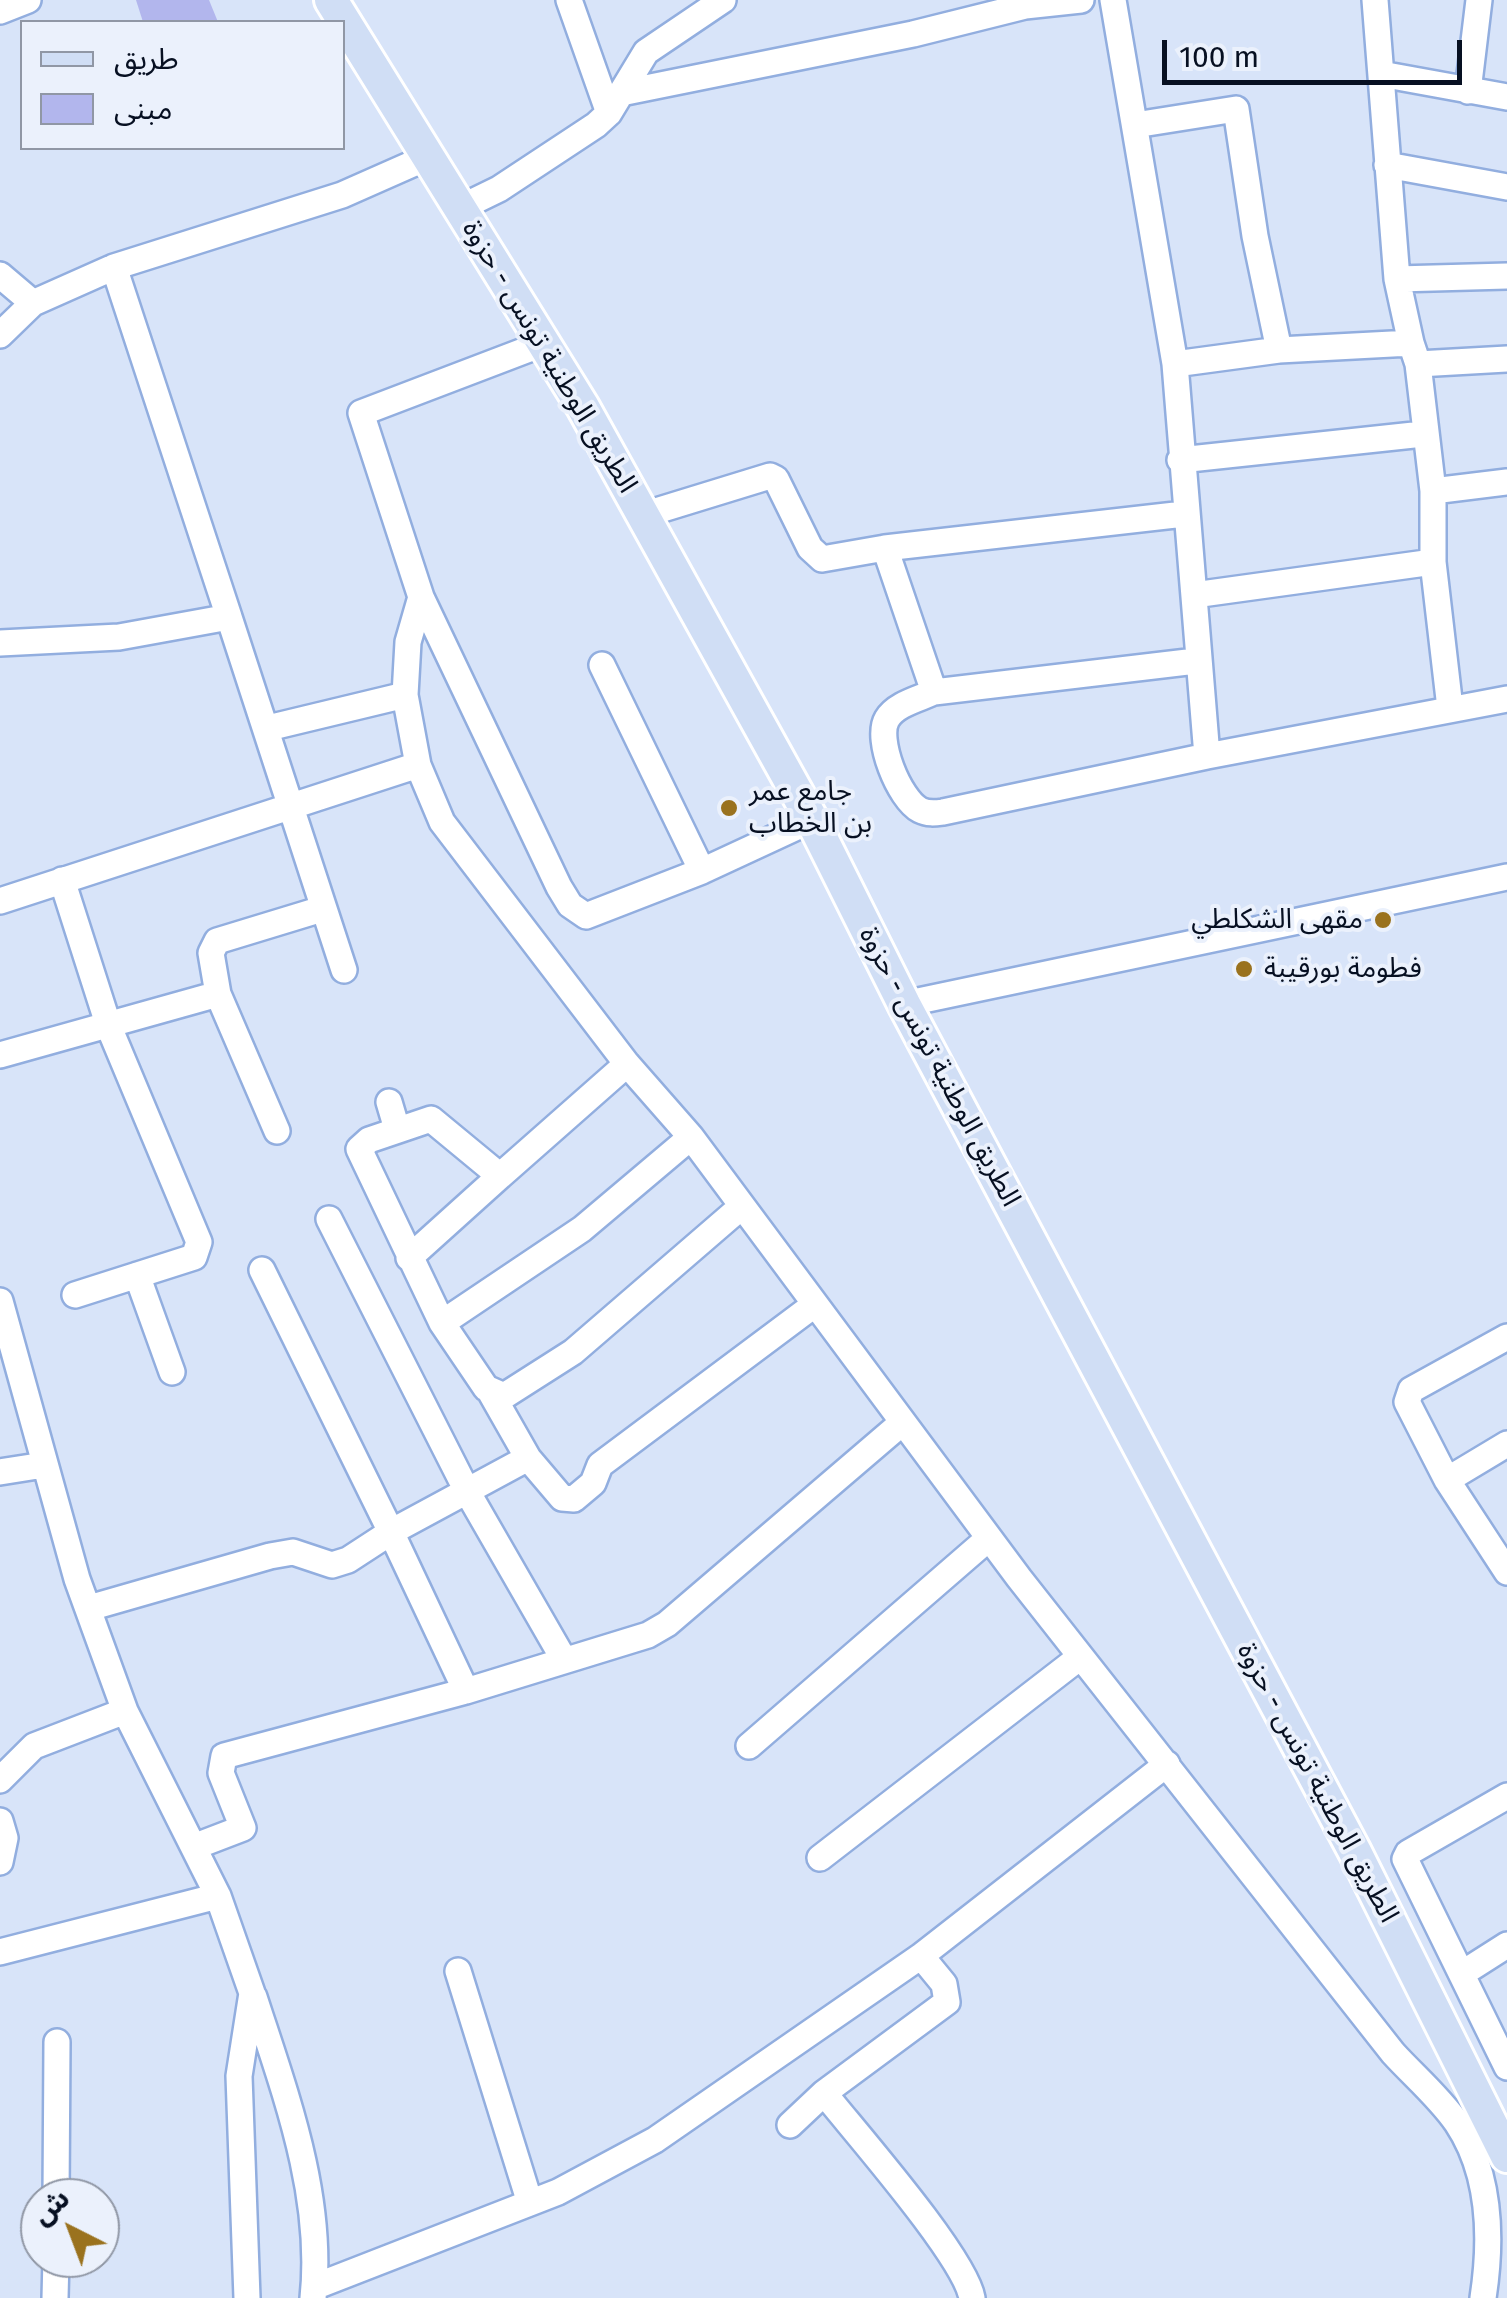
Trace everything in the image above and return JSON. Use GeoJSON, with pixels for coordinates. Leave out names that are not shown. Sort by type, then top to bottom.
{"type":"FeatureCollection","features":[{"type":"Feature","properties":{"kind":"main road","name":"الطريق الوطنية تونس - حزوة"},"geometry":{"type":"LineString","coordinates":[[345,23],[643,515],[812,820],[904,1004],[1345,1834],[1507,2156]]}},
{"type":"Feature","properties":{"kind":"street"},"geometry":{"type":"LineString","coordinates":[[0,10],[28,0]]}},
{"type":"Feature","properties":{"kind":"street"},"geometry":{"type":"LineString","coordinates":[[568,0],[615,103]]}},
{"type":"Feature","properties":{"kind":"street"},"geometry":{"type":"LineString","coordinates":[[460,208],[500,189],[615,103],[658,41],[723,0]]}},
{"type":"Feature","properties":{"kind":"street"},"geometry":{"type":"LineString","coordinates":[[615,103],[913,34],[1024,3],[1081,0]]}},
{"type":"Feature","properties":{"kind":"street"},"geometry":{"type":"LineString","coordinates":[[1114,0],[1175,364],[1184,514],[1207,756]]}},
{"type":"Feature","properties":{"kind":"street"},"geometry":{"type":"LineString","coordinates":[[1375,0],[1397,279],[1414,354],[1433,491],[1433,562],[1450,708]]}},
{"type":"Feature","properties":{"kind":"street"},"geometry":{"type":"LineString","coordinates":[[1468,91],[1479,0]]}},
{"type":"Feature","properties":{"kind":"street"},"geometry":{"type":"LineString","coordinates":[[1381,74],[1507,98]]}},
{"type":"Feature","properties":{"kind":"street"},"geometry":{"type":"LineString","coordinates":[[1135,126],[1236,109],[1255,236],[1279,350]]}},
{"type":"Feature","properties":{"kind":"street"},"geometry":{"type":"LineString","coordinates":[[0,336],[34,303],[114,267],[342,195],[428,157]]}},
{"type":"Feature","properties":{"kind":"street"},"geometry":{"type":"LineString","coordinates":[[1387,165],[1507,187]]}},
{"type":"Feature","properties":{"kind":"street"},"geometry":{"type":"LineString","coordinates":[[114,267],[268,728],[344,970]]}},
{"type":"Feature","properties":{"kind":"street"},"geometry":{"type":"LineString","coordinates":[[0,275],[34,303]]}},
{"type":"Feature","properties":{"kind":"street"},"geometry":{"type":"LineString","coordinates":[[1397,279],[1507,276]]}},
{"type":"Feature","properties":{"kind":"street"},"geometry":{"type":"LineString","coordinates":[[542,344],[361,413],[421,597],[570,905],[586,916],[606,911],[812,820]]}},
{"type":"Feature","properties":{"kind":"street"},"geometry":{"type":"LineString","coordinates":[[1175,364],[1279,350],[1507,360]]}},
{"type":"Feature","properties":{"kind":"street"},"geometry":{"type":"LineString","coordinates":[[1180,460],[1424,434]]}},
{"type":"Feature","properties":{"kind":"street"},"geometry":{"type":"LineString","coordinates":[[643,515],[770,476],[776,479],[810,548],[822,559],[885,548],[1184,514]]}},
{"type":"Feature","properties":{"kind":"street"},"geometry":{"type":"LineString","coordinates":[[1433,491],[1507,482]]}},
{"type":"Feature","properties":{"kind":"street"},"geometry":{"type":"LineString","coordinates":[[885,548],[934,692]]}},
{"type":"Feature","properties":{"kind":"street"},"geometry":{"type":"LineString","coordinates":[[1194,595],[1433,562]]}},
{"type":"Feature","properties":{"kind":"street"},"geometry":{"type":"LineString","coordinates":[[421,597],[408,642],[405,695],[418,765],[442,822],[627,1064],[691,1138],[1080,1657],[1393,2053],[1456,2121],[1478,2163],[1488,2218],[1483,2298]]}},
{"type":"Feature","properties":{"kind":"street"},"geometry":{"type":"LineString","coordinates":[[0,643],[118,637],[229,617]]}},
{"type":"Feature","properties":{"kind":"street"},"geometry":{"type":"LineString","coordinates":[[1196,661],[934,692],[894,710],[882,739],[908,800],[930,813],[1507,698]]}},
{"type":"Feature","properties":{"kind":"street"},"geometry":{"type":"LineString","coordinates":[[602,665],[702,871]]}},
{"type":"Feature","properties":{"kind":"street"},"geometry":{"type":"LineString","coordinates":[[268,728],[405,695]]}},
{"type":"Feature","properties":{"kind":"street"},"geometry":{"type":"LineString","coordinates":[[0,901],[418,765]]}},
{"type":"Feature","properties":{"kind":"street"},"geometry":{"type":"LineString","coordinates":[[904,1004],[1507,877]]}},
{"type":"Feature","properties":{"kind":"street"},"geometry":{"type":"LineString","coordinates":[[62,880],[109,1028],[198,1242],[194,1257],[75,1295]]}},
{"type":"Feature","properties":{"kind":"street"},"geometry":{"type":"LineString","coordinates":[[277,1131],[218,994],[211,953],[217,941],[322,909]]}},
{"type":"Feature","properties":{"kind":"street"},"geometry":{"type":"LineString","coordinates":[[0,1054],[109,1028],[218,994]]}},
{"type":"Feature","properties":{"kind":"street"},"geometry":{"type":"LineString","coordinates":[[410,1258],[627,1064]]}},
{"type":"Feature","properties":{"kind":"street"},"geometry":{"type":"LineString","coordinates":[[388,1102],[397,1128]]}},
{"type":"Feature","properties":{"kind":"street"},"geometry":{"type":"LineString","coordinates":[[500,1176],[438,1121],[424,1119],[397,1128],[359,1150],[442,1323],[491,1394],[528,1458],[562,1498],[574,1499],[594,1483],[600,1465],[814,1305]]}},
{"type":"Feature","properties":{"kind":"street"},"geometry":{"type":"LineString","coordinates":[[442,1323],[582,1230],[691,1138]]}},
{"type":"Feature","properties":{"kind":"street"},"geometry":{"type":"LineString","coordinates":[[491,1394],[504,1396],[573,1352],[741,1207]]}},
{"type":"Feature","properties":{"kind":"street"},"geometry":{"type":"LineString","coordinates":[[329,1219],[468,1493],[564,1658]]}},
{"type":"Feature","properties":{"kind":"street"},"geometry":{"type":"LineString","coordinates":[[262,1270],[466,1691]]}},
{"type":"Feature","properties":{"kind":"street"},"geometry":{"type":"LineString","coordinates":[[137,1275],[172,1372]]}},
{"type":"Feature","properties":{"kind":"street"},"geometry":{"type":"LineString","coordinates":[[0,1302],[44,1465],[126,1711],[218,1896],[288,2103],[310,2194],[314,2292],[530,2203],[655,2140],[921,1956],[1167,1764]]}},
{"type":"Feature","properties":{"kind":"street"},"geometry":{"type":"LineString","coordinates":[[1507,1336],[1407,1396],[1408,1409],[1447,1480],[1507,1571]]}},
{"type":"Feature","properties":{"kind":"street"},"geometry":{"type":"LineString","coordinates":[[196,1846],[243,1828],[221,1774],[224,1756],[466,1691],[648,1634],[667,1624],[903,1422]]}},
{"type":"Feature","properties":{"kind":"street"},"geometry":{"type":"LineString","coordinates":[[1447,1480],[1507,1444]]}},
{"type":"Feature","properties":{"kind":"street"},"geometry":{"type":"LineString","coordinates":[[89,1608],[270,1556],[293,1552],[332,1564],[348,1560],[390,1532],[528,1458]]}},
{"type":"Feature","properties":{"kind":"street"},"geometry":{"type":"LineString","coordinates":[[0,1472],[44,1465]]}},
{"type":"Feature","properties":{"kind":"street"},"geometry":{"type":"LineString","coordinates":[[749,1746],[989,1538]]}},
{"type":"Feature","properties":{"kind":"street"},"geometry":{"type":"LineString","coordinates":[[820,1858],[1080,1657]]}},
{"type":"Feature","properties":{"kind":"street"},"geometry":{"type":"LineString","coordinates":[[4,1769],[34,1746],[126,1711]]}},
{"type":"Feature","properties":{"kind":"street"},"geometry":{"type":"LineString","coordinates":[[1507,1796],[1408,1853],[1405,1859],[1464,1972],[1507,2067]]}},
{"type":"Feature","properties":{"kind":"street"},"geometry":{"type":"LineString","coordinates":[[0,1821],[5,1838],[0,1862]]}},
{"type":"Feature","properties":{"kind":"street"},"geometry":{"type":"LineString","coordinates":[[0,1952],[218,1896]]}},
{"type":"Feature","properties":{"kind":"street"},"geometry":{"type":"LineString","coordinates":[[1464,1972],[1507,1944]]}},
{"type":"Feature","properties":{"kind":"street"},"geometry":{"type":"LineString","coordinates":[[790,2124],[824,2093],[947,2002],[944,1984],[921,1956]]}},
{"type":"Feature","properties":{"kind":"street"},"geometry":{"type":"LineString","coordinates":[[458,1971],[530,2203]]}},
{"type":"Feature","properties":{"kind":"street"},"geometry":{"type":"LineString","coordinates":[[247,2298],[239,2076],[252,1993]]}},
{"type":"Feature","properties":{"kind":"street"},"geometry":{"type":"LineString","coordinates":[[56,2178],[57,2042]]}},
{"type":"Feature","properties":{"kind":"street"},"geometry":{"type":"LineString","coordinates":[[824,2093],[916,2209],[967,2280],[972,2298]]}},
{"type":"Feature","properties":{"kind":"building"},"geometry":{"type":"Polygon","coordinates":[[[136,0],[209,0],[217,20],[142,20],[136,0]]]}},
{"type":"Feature","properties":{"kind":"place","name":"جامع عمر بن الخطاب"},"geometry":{"type":"Point","coordinates":[729,808]}},
{"type":"Feature","properties":{"kind":"place","name":"مقهى الشكلطي"},"geometry":{"type":"Point","coordinates":[1383,920]}},
{"type":"Feature","properties":{"kind":"place","name":"فطومة بورقيبة"},"geometry":{"type":"Point","coordinates":[1244,969]}}]}
